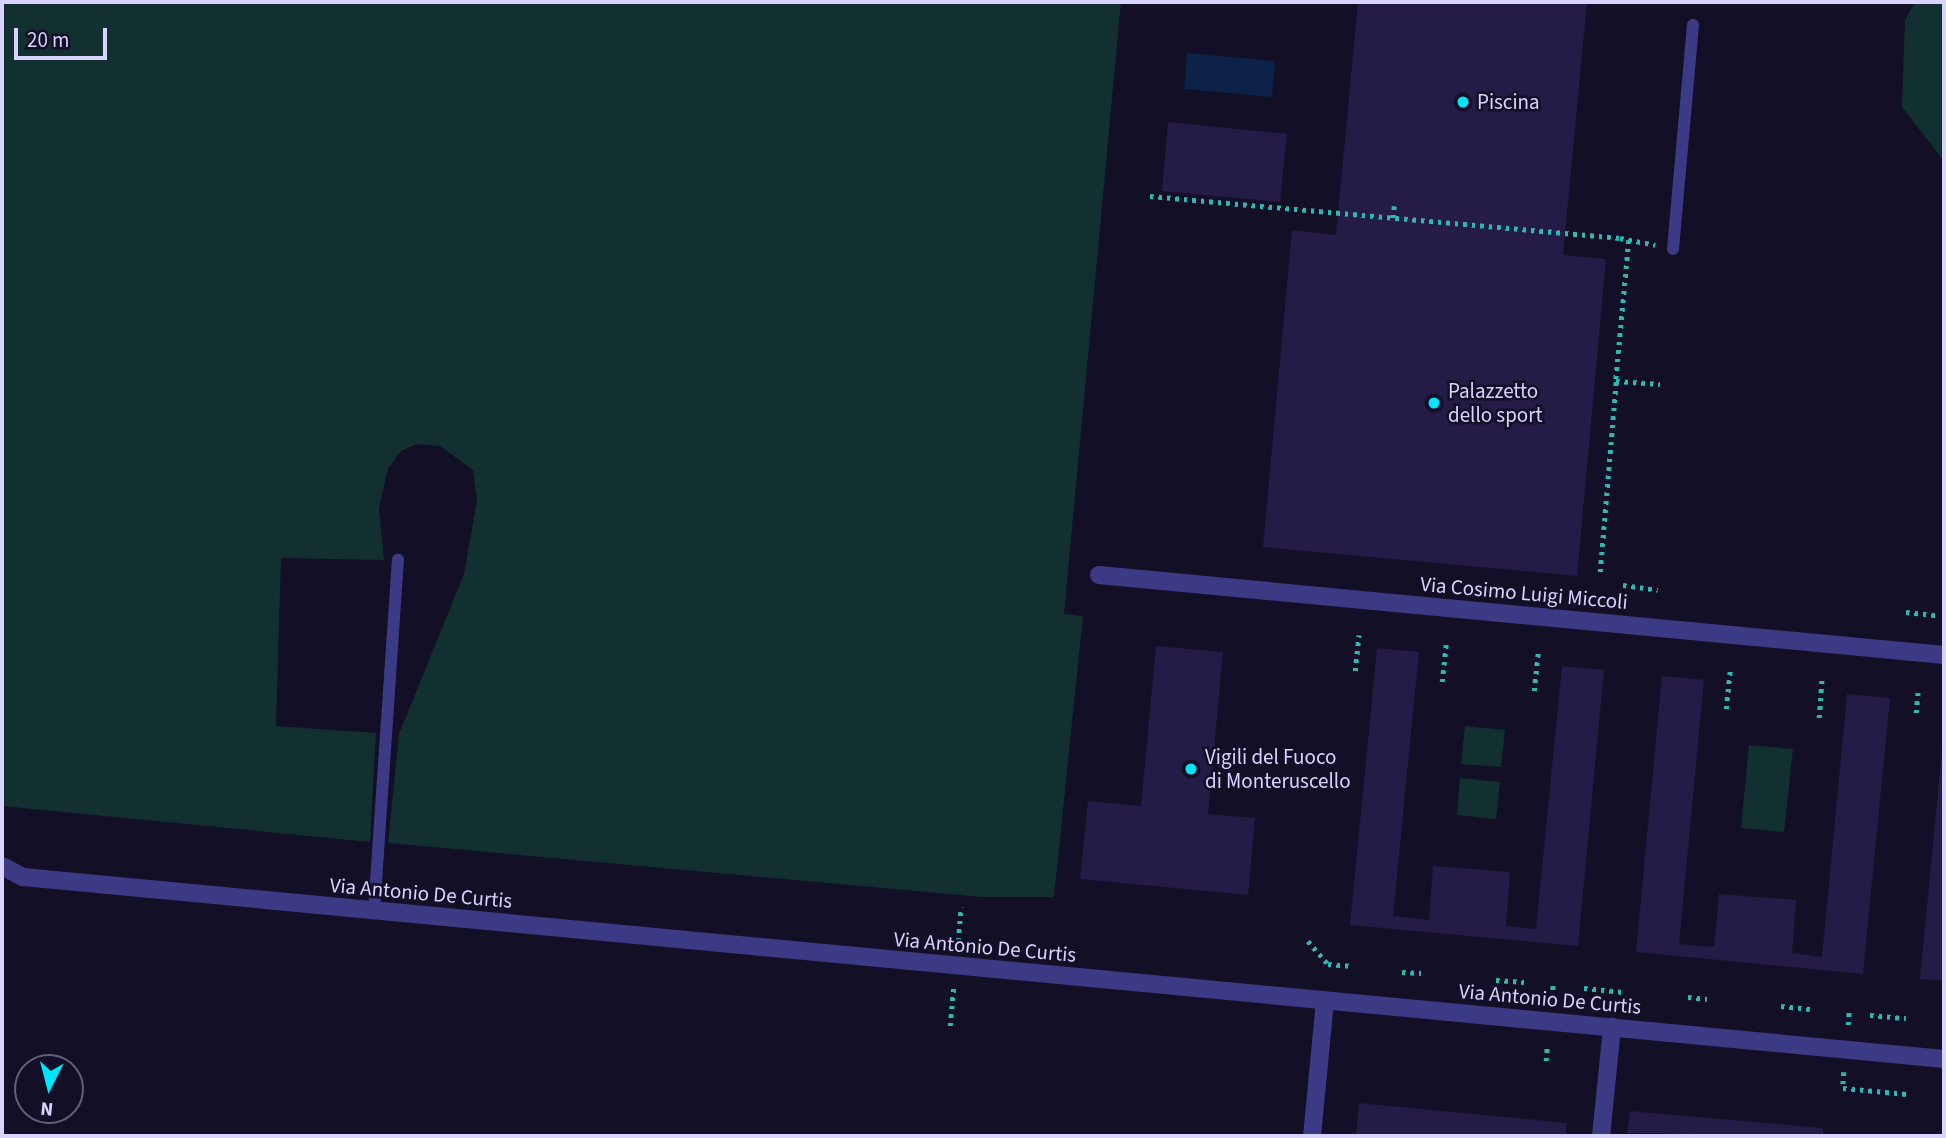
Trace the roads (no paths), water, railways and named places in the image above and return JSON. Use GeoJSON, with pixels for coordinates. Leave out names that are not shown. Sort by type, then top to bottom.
{"type":"FeatureCollection","features":[{"type":"Feature","properties":{"kind":"street","name":"Via Cosimo Luigi Miccoli"},"geometry":{"type":"LineString","coordinates":[[1098,575],[1944,655]]}},
{"type":"Feature","properties":{"kind":"street"},"geometry":{"type":"LineString","coordinates":[[2,866],[23,877]]}},
{"type":"Feature","properties":{"kind":"street","name":"Via Antonio De Curtis"},"geometry":{"type":"LineString","coordinates":[[23,877],[1944,1059]]}},
{"type":"Feature","properties":{"kind":"street"},"geometry":{"type":"LineString","coordinates":[[2,886],[23,877]]}},
{"type":"Feature","properties":{"kind":"street"},"geometry":{"type":"LineString","coordinates":[[1312,1136],[1325,1001]]}},
{"type":"Feature","properties":{"kind":"street"},"geometry":{"type":"LineString","coordinates":[[1601,1136],[1612,1027]]}},
{"type":"Feature","properties":{"kind":"lane"},"geometry":{"type":"LineString","coordinates":[[1672,249],[1693,26]]}},
{"type":"Feature","properties":{"kind":"lane"},"geometry":{"type":"LineString","coordinates":[[374,911],[385,644],[398,560]]}},
{"type":"Feature","properties":{"kind":"water"},"geometry":{"type":"Polygon","coordinates":[[[1187,53],[1275,61],[1272,97],[1184,89],[1187,53]]]}},
{"type":"Feature","properties":{"kind":"place","name":"Piscina"},"geometry":{"type":"Point","coordinates":[1463,102]}},
{"type":"Feature","properties":{"kind":"place","name":"Palazzetto dello sport"},"geometry":{"type":"Point","coordinates":[1434,403]}},
{"type":"Feature","properties":{"kind":"place","name":"Vigili del Fuoco di Monteruscello"},"geometry":{"type":"Point","coordinates":[1191,769]}}]}
